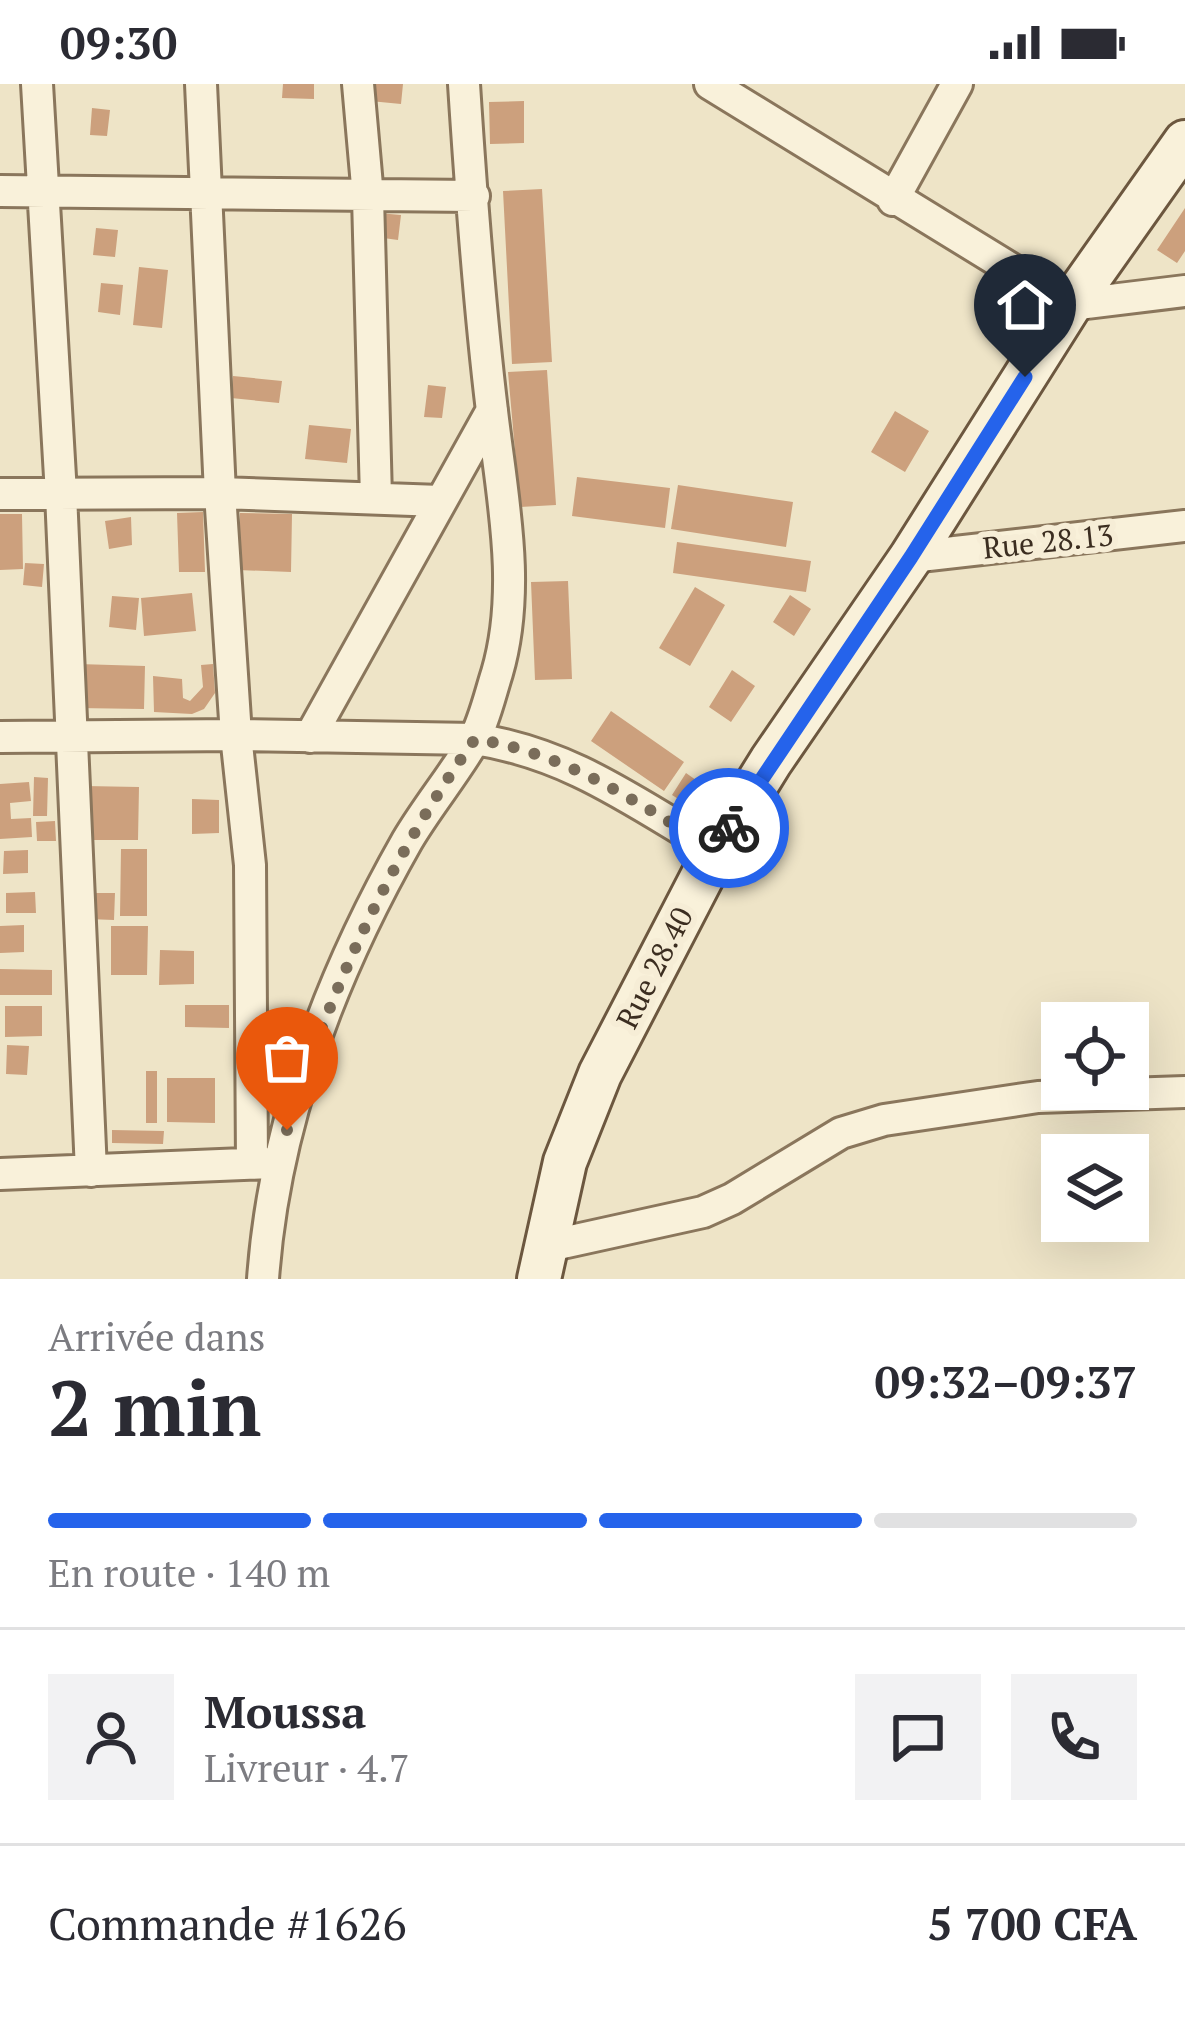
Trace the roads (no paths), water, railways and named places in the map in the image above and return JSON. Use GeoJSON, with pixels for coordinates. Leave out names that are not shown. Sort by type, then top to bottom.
{"type":"FeatureCollection","features":[{"type":"Feature","properties":{"kind":"street"},"geometry":{"type":"LineString","coordinates":[[37,84],[61,494],[91,1171]]}},
{"type":"Feature","properties":{"kind":"street"},"geometry":{"type":"LineString","coordinates":[[201,84],[220,493],[236,735],[247,811],[265,1163],[263,1279]]}},
{"type":"Feature","properties":{"kind":"street"},"geometry":{"type":"LineString","coordinates":[[358,84],[368,197],[376,499]]}},
{"type":"Feature","properties":{"kind":"street"},"geometry":{"type":"LineString","coordinates":[[265,1163],[335,991],[406,843],[475,739],[508,624],[506,514],[492,410],[464,84]]}},
{"type":"Feature","properties":{"kind":"street"},"geometry":{"type":"LineString","coordinates":[[893,200],[957,84]]}},
{"type":"Feature","properties":{"kind":"street"},"geometry":{"type":"LineString","coordinates":[[715,85],[893,200],[1070,305],[1185,291]]}},
{"type":"Feature","properties":{"kind":"street","name":"Rue 28.40"},"geometry":{"type":"LineString","coordinates":[[541,1263],[565,1162],[600,1074],[716,850],[911,557],[1070,305],[1185,142]]}},
{"type":"Feature","properties":{"kind":"street"},"geometry":{"type":"LineString","coordinates":[[0,190],[474,196]]}},
{"type":"Feature","properties":{"kind":"street"},"geometry":{"type":"LineString","coordinates":[[310,737],[492,410]]}},
{"type":"Feature","properties":{"kind":"street"},"geometry":{"type":"LineString","coordinates":[[0,494],[220,493],[440,500]]}},
{"type":"Feature","properties":{"kind":"street","name":"Rue 28.13"},"geometry":{"type":"LineString","coordinates":[[911,557],[1185,526]]}},
{"type":"Feature","properties":{"kind":"street"},"geometry":{"type":"LineString","coordinates":[[0,737],[475,739],[548,755],[716,850]]}},
{"type":"Feature","properties":{"kind":"street"},"geometry":{"type":"LineString","coordinates":[[541,1263],[703,1212],[841,1133],[884,1120],[1038,1097],[1185,1092]]}},
{"type":"Feature","properties":{"kind":"street"},"geometry":{"type":"LineString","coordinates":[[0,1174],[265,1163]]}}]}
